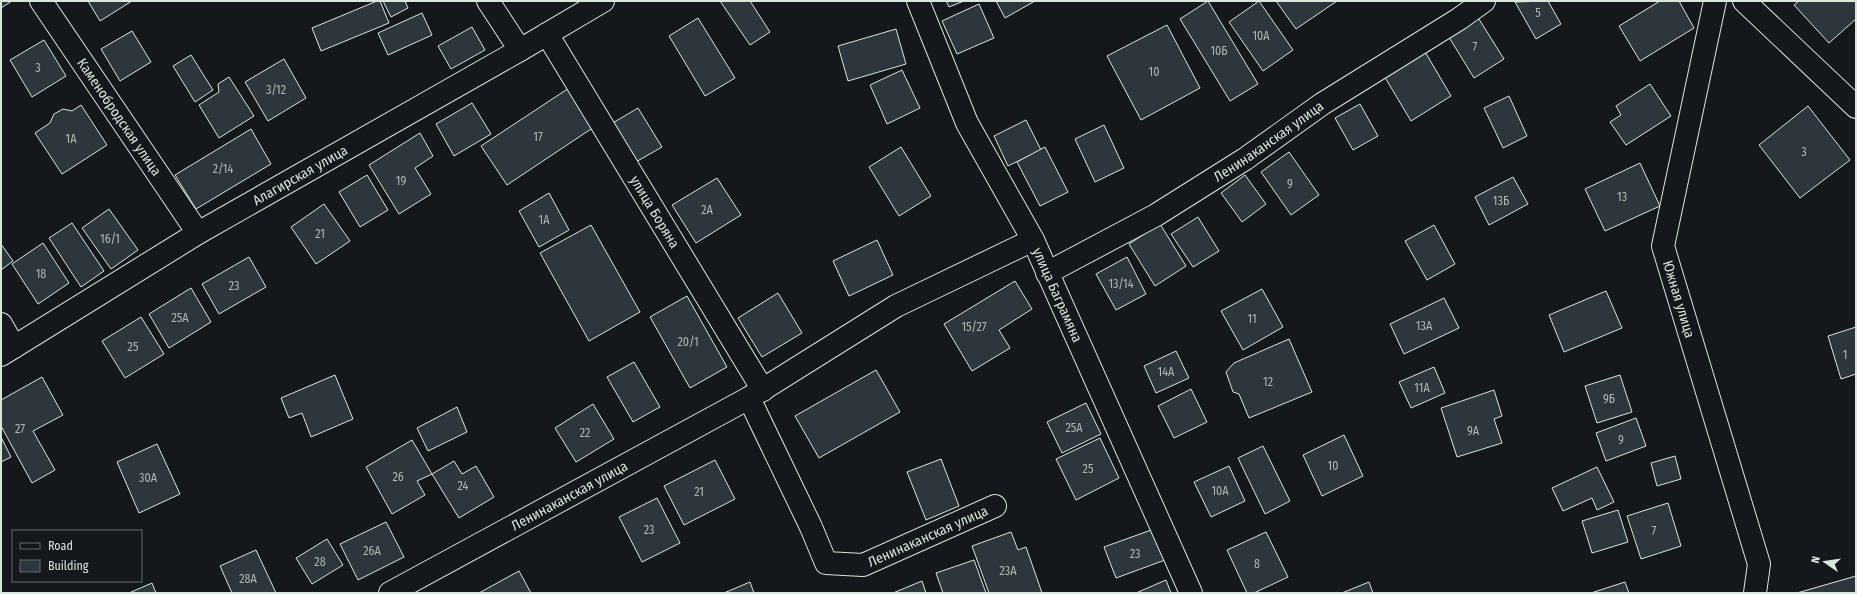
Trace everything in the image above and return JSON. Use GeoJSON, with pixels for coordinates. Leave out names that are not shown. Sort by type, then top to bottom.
{"type":"FeatureCollection","features":[{"type":"Feature","properties":{"kind":"street","name":"Каменобродская улица"},"geometry":{"type":"LineString","coordinates":[[41,1],[198,233]]}},
{"type":"Feature","properties":{"kind":"street"},"geometry":{"type":"LineString","coordinates":[[488,1],[520,50]]}},
{"type":"Feature","properties":{"kind":"street","name":"Алагирская улица"},"geometry":{"type":"LineString","coordinates":[[8,351],[198,233],[520,50],[603,1]]}},
{"type":"Feature","properties":{"kind":"street","name":"улица Баграмяна"},"geometry":{"type":"LineString","coordinates":[[918,1],[967,123],[1033,240],[1191,593]]}},
{"type":"Feature","properties":{"kind":"street","name":"Ленинаканская улица"},"geometry":{"type":"LineString","coordinates":[[1047,273],[1175,203],[1244,159],[1322,104],[1459,19],[1484,1]]}},
{"type":"Feature","properties":{"kind":"street","name":"Южная улица"},"geometry":{"type":"LineString","coordinates":[[1715,1],[1663,246],[1759,564],[1755,593]]}},
{"type":"Feature","properties":{"kind":"street"},"geometry":{"type":"LineString","coordinates":[[1744,1],[1856,107]]}},
{"type":"Feature","properties":{"kind":"street","name":"улица Боряна"},"geometry":{"type":"LineString","coordinates":[[547,34],[756,394]]}},
{"type":"Feature","properties":{"kind":"street","name":"Ленинаканская улица"},"geometry":{"type":"LineString","coordinates":[[390,593],[756,394],[896,306],[1033,240]]}},
{"type":"Feature","properties":{"kind":"street"},"geometry":{"type":"LineString","coordinates":[[1,324],[8,351]]}},
{"type":"Feature","properties":{"kind":"street","name":"Ленинаканская улица"},"geometry":{"type":"LineString","coordinates":[[756,394],[826,563],[863,565],[995,506]]}},
{"type":"Feature","properties":{"kind":"building"},"geometry":{"type":"Polygon","coordinates":[[[1,1],[12,1],[1,8],[1,1]]]}},
{"type":"Feature","properties":{"kind":"building"},"geometry":{"type":"Polygon","coordinates":[[[88,1],[132,1],[100,21],[88,1]]]}},
{"type":"Feature","properties":{"kind":"building"},"geometry":{"type":"Polygon","coordinates":[[[380,1],[389,23],[321,51],[312,28],[380,1]]]}},
{"type":"Feature","properties":{"kind":"building"},"geometry":{"type":"Polygon","coordinates":[[[383,1],[405,1],[408,8],[391,17],[383,1]]]}},
{"type":"Feature","properties":{"kind":"building"},"geometry":{"type":"Polygon","coordinates":[[[720,1],[750,1],[770,32],[750,45],[720,1]]]}},
{"type":"Feature","properties":{"kind":"building"},"geometry":{"type":"Polygon","coordinates":[[[946,1],[964,1],[949,7],[946,1]]]}},
{"type":"Feature","properties":{"kind":"building"},"geometry":{"type":"Polygon","coordinates":[[[996,1],[1035,1],[1005,18],[996,1]]]}},
{"type":"Feature","properties":{"kind":"building"},"geometry":{"type":"Polygon","coordinates":[[[1208,1],[1258,84],[1230,101],[1180,19],[1208,1]]]}},
{"type":"Feature","properties":{"kind":"building"},"geometry":{"type":"Polygon","coordinates":[[[1259,1],[1293,50],[1263,71],[1229,22],[1259,1]]]}},
{"type":"Feature","properties":{"kind":"building"},"geometry":{"type":"Polygon","coordinates":[[[1276,1],[1337,1],[1296,29],[1276,1]]]}},
{"type":"Feature","properties":{"kind":"building"},"geometry":{"type":"Polygon","coordinates":[[[1548,1],[1561,24],[1536,39],[1515,2],[1548,1]]]}},
{"type":"Feature","properties":{"kind":"building"},"geometry":{"type":"Polygon","coordinates":[[[1660,1],[1679,1],[1694,28],[1640,61],[1619,26],[1660,1]]]}},
{"type":"Feature","properties":{"kind":"building"},"geometry":{"type":"Polygon","coordinates":[[[1799,1],[1856,1],[1856,19],[1829,43],[1794,5],[1799,1]]]}},
{"type":"Feature","properties":{"kind":"building"},"geometry":{"type":"Polygon","coordinates":[[[979,4],[994,38],[957,54],[942,21],[979,4]]]}},
{"type":"Feature","properties":{"kind":"building"},"geometry":{"type":"Polygon","coordinates":[[[422,13],[432,35],[388,55],[378,33],[422,13]]]}},
{"type":"Feature","properties":{"kind":"building"},"geometry":{"type":"Polygon","coordinates":[[[1477,16],[1504,59],[1474,78],[1447,34],[1477,16]]]}},
{"type":"Feature","properties":{"kind":"building"},"geometry":{"type":"Polygon","coordinates":[[[698,18],[735,78],[705,96],[669,36],[698,18]]]}},
{"type":"Feature","properties":{"kind":"building"},"geometry":{"type":"Polygon","coordinates":[[[1167,25],[1200,88],[1141,120],[1107,56],[1167,25]]]}},
{"type":"Feature","properties":{"kind":"building"},"geometry":{"type":"Polygon","coordinates":[[[472,27],[485,50],[451,69],[438,46],[472,27]]]}},
{"type":"Feature","properties":{"kind":"building"},"geometry":{"type":"Polygon","coordinates":[[[896,29],[906,64],[848,81],[838,46],[896,29]]]}},
{"type":"Feature","properties":{"kind":"building"},"geometry":{"type":"Polygon","coordinates":[[[132,31],[151,62],[120,81],[101,49],[132,31]]]}},
{"type":"Feature","properties":{"kind":"building"},"geometry":{"type":"Polygon","coordinates":[[[44,40],[66,76],[32,97],[10,60],[44,40]]]}},
{"type":"Feature","properties":{"kind":"building"},"geometry":{"type":"Polygon","coordinates":[[[1424,50],[1451,96],[1411,121],[1383,74],[1424,50]]]}},
{"type":"Feature","properties":{"kind":"building"},"geometry":{"type":"Polygon","coordinates":[[[191,55],[213,90],[195,102],[173,66],[191,55]]]}},
{"type":"Feature","properties":{"kind":"building"},"geometry":{"type":"Polygon","coordinates":[[[284,59],[306,98],[268,121],[245,82],[284,59]]]}},
{"type":"Feature","properties":{"kind":"building"},"geometry":{"type":"Polygon","coordinates":[[[902,70],[920,108],[887,124],[870,85],[902,70]]]}},
{"type":"Feature","properties":{"kind":"building"},"geometry":{"type":"Polygon","coordinates":[[[229,77],[254,116],[219,138],[199,105],[219,92],[218,84],[229,77]]]}},
{"type":"Feature","properties":{"kind":"building"},"geometry":{"type":"Polygon","coordinates":[[[1650,84],[1671,116],[1626,145],[1610,122],[1621,115],[1616,106],[1650,84]]]}},
{"type":"Feature","properties":{"kind":"building"},"geometry":{"type":"Polygon","coordinates":[[[569,88],[594,127],[507,185],[481,146],[569,88]]]}},
{"type":"Feature","properties":{"kind":"building"},"geometry":{"type":"Polygon","coordinates":[[[1509,96],[1527,136],[1503,148],[1484,108],[1509,96]]]}},
{"type":"Feature","properties":{"kind":"building"},"geometry":{"type":"Polygon","coordinates":[[[472,103],[491,134],[454,156],[436,124],[472,103]]]}},
{"type":"Feature","properties":{"kind":"building"},"geometry":{"type":"Polygon","coordinates":[[[1360,104],[1378,136],[1353,150],[1335,118],[1360,104]]]}},
{"type":"Feature","properties":{"kind":"building"},"geometry":{"type":"Polygon","coordinates":[[[81,105],[107,145],[62,174],[35,133],[50,123],[54,114],[63,109],[72,111],[81,105]]]}},
{"type":"Feature","properties":{"kind":"building"},"geometry":{"type":"Polygon","coordinates":[[[1808,106],[1850,160],[1800,198],[1759,145],[1808,106]]]}},
{"type":"Feature","properties":{"kind":"building"},"geometry":{"type":"Polygon","coordinates":[[[638,108],[662,147],[634,163],[611,124],[638,108]]]}},
{"type":"Feature","properties":{"kind":"building"},"geometry":{"type":"Polygon","coordinates":[[[1026,120],[1041,150],[1008,166],[994,136],[1026,120]]]}},
{"type":"Feature","properties":{"kind":"building"},"geometry":{"type":"Polygon","coordinates":[[[1104,125],[1124,168],[1095,182],[1075,139],[1104,125]]]}},
{"type":"Feature","properties":{"kind":"building"},"geometry":{"type":"Polygon","coordinates":[[[251,129],[271,164],[196,209],[175,175],[251,129]]]}},
{"type":"Feature","properties":{"kind":"building"},"geometry":{"type":"Polygon","coordinates":[[[420,133],[433,156],[415,168],[431,194],[399,214],[369,165],[420,133]]]}},
{"type":"Feature","properties":{"kind":"building"},"geometry":{"type":"Polygon","coordinates":[[[901,147],[931,196],[899,216],[869,167],[901,147]]]}},
{"type":"Feature","properties":{"kind":"building"},"geometry":{"type":"Polygon","coordinates":[[[1045,147],[1068,192],[1040,206],[1017,162],[1045,147]]]}},
{"type":"Feature","properties":{"kind":"building"},"geometry":{"type":"Polygon","coordinates":[[[1289,152],[1319,195],[1291,215],[1261,172],[1289,152]]]}},
{"type":"Feature","properties":{"kind":"building"},"geometry":{"type":"Polygon","coordinates":[[[1640,163],[1660,206],[1605,231],[1585,189],[1640,163]]]}},
{"type":"Feature","properties":{"kind":"building"},"geometry":{"type":"Polygon","coordinates":[[[367,175],[388,210],[360,227],[339,192],[367,175]]]}},
{"type":"Feature","properties":{"kind":"building"},"geometry":{"type":"Polygon","coordinates":[[[1245,175],[1266,204],[1242,222],[1221,193],[1245,175]]]}},
{"type":"Feature","properties":{"kind":"building"},"geometry":{"type":"Polygon","coordinates":[[[1513,177],[1528,204],[1489,225],[1475,197],[1513,177]]]}},
{"type":"Feature","properties":{"kind":"building"},"geometry":{"type":"Polygon","coordinates":[[[717,178],[741,215],[696,243],[672,205],[717,178]]]}},
{"type":"Feature","properties":{"kind":"building"},"geometry":{"type":"Polygon","coordinates":[[[549,193],[569,230],[539,247],[519,211],[549,193]]]}},
{"type":"Feature","properties":{"kind":"building"},"geometry":{"type":"Polygon","coordinates":[[[324,204],[350,241],[316,264],[291,227],[324,204]]]}},
{"type":"Feature","properties":{"kind":"building"},"geometry":{"type":"Polygon","coordinates":[[[109,209],[138,250],[111,269],[82,228],[109,209]]]}},
{"type":"Feature","properties":{"kind":"building"},"geometry":{"type":"Polygon","coordinates":[[[1198,217],[1219,251],[1193,267],[1171,234],[1198,217]]]}},
{"type":"Feature","properties":{"kind":"building"},"geometry":{"type":"Polygon","coordinates":[[[72,223],[104,271],[81,287],[49,238],[72,223]]]}},
{"type":"Feature","properties":{"kind":"building"},"geometry":{"type":"Polygon","coordinates":[[[1160,224],[1186,266],[1155,286],[1129,244],[1160,224]]]}},
{"type":"Feature","properties":{"kind":"building"},"geometry":{"type":"Polygon","coordinates":[[[591,225],[640,312],[589,341],[540,253],[591,225]]]}},
{"type":"Feature","properties":{"kind":"building"},"geometry":{"type":"Polygon","coordinates":[[[1434,225],[1455,264],[1427,280],[1405,241],[1434,225]]]}},
{"type":"Feature","properties":{"kind":"building"},"geometry":{"type":"Polygon","coordinates":[[[877,240],[893,275],[849,296],[833,261],[877,240]]]}},
{"type":"Feature","properties":{"kind":"building"},"geometry":{"type":"Polygon","coordinates":[[[43,243],[69,283],[38,304],[12,264],[43,243]]]}},
{"type":"Feature","properties":{"kind":"building"},"geometry":{"type":"Polygon","coordinates":[[[1,244],[13,261],[1,270],[1,244]]]}},
{"type":"Feature","properties":{"kind":"building"},"geometry":{"type":"Polygon","coordinates":[[[249,257],[266,287],[219,314],[202,284],[249,257]]]}},
{"type":"Feature","properties":{"kind":"building"},"geometry":{"type":"Polygon","coordinates":[[[1127,257],[1146,294],[1116,310],[1096,274],[1127,257]]]}},
{"type":"Feature","properties":{"kind":"building"},"geometry":{"type":"Polygon","coordinates":[[[1015,281],[1032,309],[999,330],[1010,348],[972,371],[944,324],[1015,281]]]}},
{"type":"Feature","properties":{"kind":"building"},"geometry":{"type":"Polygon","coordinates":[[[191,288],[211,322],[169,348],[149,314],[191,288]]]}},
{"type":"Feature","properties":{"kind":"building"},"geometry":{"type":"Polygon","coordinates":[[[1262,289],[1283,327],[1243,350],[1221,311],[1262,289]]]}},
{"type":"Feature","properties":{"kind":"building"},"geometry":{"type":"Polygon","coordinates":[[[1606,291],[1622,328],[1564,352],[1549,315],[1606,291]]]}},
{"type":"Feature","properties":{"kind":"building"},"geometry":{"type":"Polygon","coordinates":[[[778,293],[802,333],[762,357],[738,318],[778,293]]]}},
{"type":"Feature","properties":{"kind":"building"},"geometry":{"type":"Polygon","coordinates":[[[687,296],[727,367],[690,388],[650,317],[687,296]]]}},
{"type":"Feature","properties":{"kind":"building"},"geometry":{"type":"Polygon","coordinates":[[[1444,298],[1459,328],[1404,354],[1390,324],[1444,298]]]}},
{"type":"Feature","properties":{"kind":"building"},"geometry":{"type":"Polygon","coordinates":[[[141,317],[164,354],[125,378],[102,341],[141,317]]]}},
{"type":"Feature","properties":{"kind":"building"},"geometry":{"type":"Polygon","coordinates":[[[1856,327],[1856,374],[1841,379],[1828,336],[1856,327]]]}},
{"type":"Feature","properties":{"kind":"building"},"geometry":{"type":"Polygon","coordinates":[[[1289,339],[1312,392],[1249,418],[1239,394],[1233,392],[1226,372],[1234,363],[1289,339]]]}},
{"type":"Feature","properties":{"kind":"building"},"geometry":{"type":"Polygon","coordinates":[[[1176,351],[1189,378],[1156,393],[1144,366],[1176,351]]]}},
{"type":"Feature","properties":{"kind":"building"},"geometry":{"type":"Polygon","coordinates":[[[634,362],[660,407],[633,422],[607,377],[634,362]]]}},
{"type":"Feature","properties":{"kind":"building"},"geometry":{"type":"Polygon","coordinates":[[[1434,367],[1445,393],[1411,408],[1399,382],[1434,367]]]}},
{"type":"Feature","properties":{"kind":"building"},"geometry":{"type":"Polygon","coordinates":[[[876,370],[900,412],[819,458],[795,416],[876,370]]]}},
{"type":"Feature","properties":{"kind":"building"},"geometry":{"type":"Polygon","coordinates":[[[335,375],[353,419],[311,437],[302,413],[289,418],[281,398],[335,375]]]}},
{"type":"Feature","properties":{"kind":"building"},"geometry":{"type":"Polygon","coordinates":[[[1620,375],[1632,412],[1597,423],[1585,386],[1620,375]]]}},
{"type":"Feature","properties":{"kind":"building"},"geometry":{"type":"Polygon","coordinates":[[[42,377],[63,415],[33,431],[55,470],[32,483],[1,426],[1,400],[42,377]]]}},
{"type":"Feature","properties":{"kind":"building"},"geometry":{"type":"Polygon","coordinates":[[[1191,389],[1207,422],[1174,438],[1158,406],[1191,389]]]}},
{"type":"Feature","properties":{"kind":"building"},"geometry":{"type":"Polygon","coordinates":[[[1494,390],[1502,416],[1494,419],[1502,443],[1457,457],[1441,408],[1494,390]]]}},
{"type":"Feature","properties":{"kind":"building"},"geometry":{"type":"Polygon","coordinates":[[[1086,403],[1101,434],[1062,453],[1047,422],[1086,403]]]}},
{"type":"Feature","properties":{"kind":"building"},"geometry":{"type":"Polygon","coordinates":[[[593,404],[614,439],[576,462],[555,428],[593,404]]]}},
{"type":"Feature","properties":{"kind":"building"},"geometry":{"type":"Polygon","coordinates":[[[457,407],[467,432],[428,451],[417,428],[457,407]]]}},
{"type":"Feature","properties":{"kind":"building"},"geometry":{"type":"Polygon","coordinates":[[[1636,418],[1646,446],[1606,461],[1596,433],[1636,418]]]}},
{"type":"Feature","properties":{"kind":"building"},"geometry":{"type":"Polygon","coordinates":[[[1344,435],[1363,476],[1322,496],[1303,455],[1344,435]]]}},
{"type":"Feature","properties":{"kind":"building"},"geometry":{"type":"Polygon","coordinates":[[[1,437],[11,457],[1,462],[1,437]]]}},
{"type":"Feature","properties":{"kind":"building"},"geometry":{"type":"Polygon","coordinates":[[[1100,438],[1119,478],[1076,500],[1056,459],[1100,438]]]}},
{"type":"Feature","properties":{"kind":"building"},"geometry":{"type":"Polygon","coordinates":[[[412,440],[432,474],[417,481],[425,495],[392,514],[366,467],[412,440]]]}},
{"type":"Feature","properties":{"kind":"building"},"geometry":{"type":"Polygon","coordinates":[[[157,444],[180,494],[139,513],[117,462],[157,444]]]}},
{"type":"Feature","properties":{"kind":"building"},"geometry":{"type":"Polygon","coordinates":[[[1263,446],[1290,501],[1265,514],[1238,458],[1263,446]]]}},
{"type":"Feature","properties":{"kind":"building"},"geometry":{"type":"Polygon","coordinates":[[[1675,456],[1681,479],[1657,486],[1651,463],[1675,456]]]}},
{"type":"Feature","properties":{"kind":"building"},"geometry":{"type":"Polygon","coordinates":[[[941,459],[959,506],[926,520],[907,472],[941,459]]]}},
{"type":"Feature","properties":{"kind":"building"},"geometry":{"type":"Polygon","coordinates":[[[715,460],[735,499],[684,525],[664,486],[715,460]]]}},
{"type":"Feature","properties":{"kind":"building"},"geometry":{"type":"Polygon","coordinates":[[[454,461],[462,474],[476,466],[494,497],[459,518],[432,474],[454,461]]]}},
{"type":"Feature","properties":{"kind":"building"},"geometry":{"type":"Polygon","coordinates":[[[1229,466],[1245,501],[1211,517],[1194,482],[1229,466]]]}},
{"type":"Feature","properties":{"kind":"building"},"geometry":{"type":"Polygon","coordinates":[[[1597,467],[1614,502],[1597,510],[1592,498],[1563,511],[1552,488],[1597,467]]]}},
{"type":"Feature","properties":{"kind":"building"},"geometry":{"type":"Polygon","coordinates":[[[657,498],[680,543],[642,562],[619,517],[657,498]]]}},
{"type":"Feature","properties":{"kind":"building"},"geometry":{"type":"Polygon","coordinates":[[[1668,503],[1681,546],[1641,559],[1627,516],[1668,503]]]}},
{"type":"Feature","properties":{"kind":"building"},"geometry":{"type":"Polygon","coordinates":[[[1618,510],[1628,542],[1592,553],[1582,521],[1618,510]]]}},
{"type":"Feature","properties":{"kind":"building"},"geometry":{"type":"Polygon","coordinates":[[[386,522],[404,557],[358,580],[340,544],[386,522]]]}},
{"type":"Feature","properties":{"kind":"building"},"geometry":{"type":"Polygon","coordinates":[[[1154,529],[1165,560],[1116,578],[1104,547],[1154,529]]]}},
{"type":"Feature","properties":{"kind":"building"},"geometry":{"type":"Polygon","coordinates":[[[1011,532],[1018,550],[1026,547],[1042,593],[989,593],[972,546],[1011,532]]]}},
{"type":"Feature","properties":{"kind":"building"},"geometry":{"type":"Polygon","coordinates":[[[1266,532],[1288,577],[1254,593],[1247,593],[1227,550],[1266,532]]]}},
{"type":"Feature","properties":{"kind":"building"},"geometry":{"type":"Polygon","coordinates":[[[327,539],[343,565],[312,584],[296,558],[327,539]]]}},
{"type":"Feature","properties":{"kind":"building"},"geometry":{"type":"Polygon","coordinates":[[[256,550],[276,593],[232,593],[220,566],[256,550]]]}},
{"type":"Feature","properties":{"kind":"building"},"geometry":{"type":"Polygon","coordinates":[[[974,560],[986,593],[943,593],[936,573],[974,560]]]}},
{"type":"Feature","properties":{"kind":"building"},"geometry":{"type":"Polygon","coordinates":[[[519,571],[531,593],[479,593],[519,571]]]}},
{"type":"Feature","properties":{"kind":"building"},"geometry":{"type":"Polygon","coordinates":[[[1856,576],[1856,593],[1797,593],[1856,576]]]}},
{"type":"Feature","properties":{"kind":"building"},"geometry":{"type":"Polygon","coordinates":[[[1166,580],[1171,593],[1136,593],[1166,580]]]}},
{"type":"Feature","properties":{"kind":"building"},"geometry":{"type":"Polygon","coordinates":[[[922,581],[926,593],[893,593],[922,581]]]}},
{"type":"Feature","properties":{"kind":"building"},"geometry":{"type":"Polygon","coordinates":[[[750,582],[754,593],[724,593],[750,582]]]}},
{"type":"Feature","properties":{"kind":"building"},"geometry":{"type":"Polygon","coordinates":[[[1369,582],[1373,593],[1342,593],[1369,582]]]}},
{"type":"Feature","properties":{"kind":"building"},"geometry":{"type":"Polygon","coordinates":[[[1625,582],[1629,593],[1591,593],[1625,582]]]}},
{"type":"Feature","properties":{"kind":"building"},"geometry":{"type":"Polygon","coordinates":[[[152,583],[156,593],[129,593],[152,583]]]}}]}
